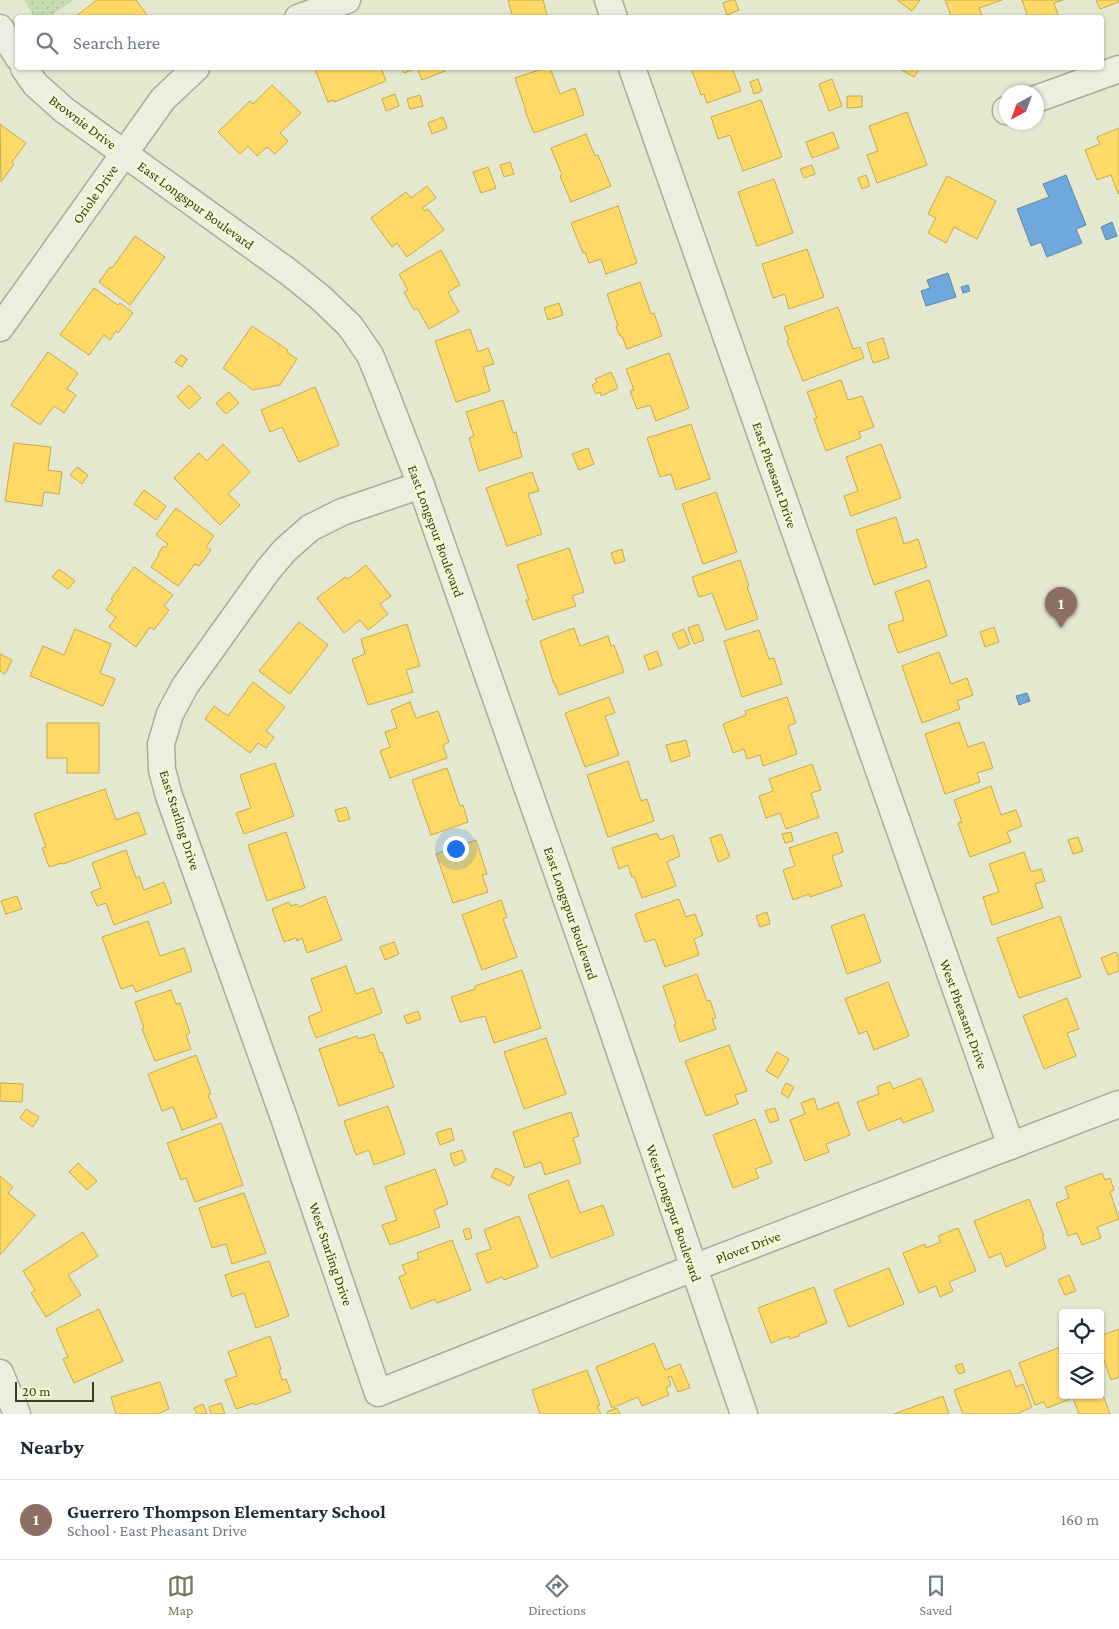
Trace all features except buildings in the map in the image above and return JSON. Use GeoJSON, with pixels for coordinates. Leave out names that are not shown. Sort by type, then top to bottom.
{"type":"FeatureCollection","features":[{"type":"Feature","properties":{"kind":"street"},"geometry":{"type":"LineString","coordinates":[[306,15],[347,0]]}},
{"type":"Feature","properties":{"kind":"street"},"geometry":{"type":"LineString","coordinates":[[608,0],[613,15]]}},
{"type":"Feature","properties":{"kind":"street"},"geometry":{"type":"LineString","coordinates":[[0,28],[15,53]]}},
{"type":"Feature","properties":{"kind":"street"},"geometry":{"type":"LineString","coordinates":[[1044,96],[1119,69]]}},
{"type":"Feature","properties":{"kind":"street","name":"Brownie Drive"},"geometry":{"type":"LineString","coordinates":[[25,70],[35,84],[64,110],[124,153]]}},
{"type":"Feature","properties":{"kind":"street","name":"Oriole Drive"},"geometry":{"type":"LineString","coordinates":[[0,328],[163,99],[194,70]]}},
{"type":"Feature","properties":{"kind":"street","name":"East Pheasant Drive"},"geometry":{"type":"LineString","coordinates":[[633,70],[917,882]]}},
{"type":"Feature","properties":{"kind":"street","name":"East Longspur Boulevard"},"geometry":{"type":"LineString","coordinates":[[124,153],[290,273],[350,326],[370,355],[420,485],[606,1010]]}},
{"type":"Feature","properties":{"kind":"street","name":"East Starling Drive"},"geometry":{"type":"LineString","coordinates":[[283,1115],[169,796],[162,770],[161,744],[170,714],[185,686],[268,570],[285,550],[310,528],[342,512],[420,485]]}},
{"type":"Feature","properties":{"kind":"street","name":"West Pheasant Drive"},"geometry":{"type":"LineString","coordinates":[[917,882],[1011,1146]]}},
{"type":"Feature","properties":{"kind":"street","name":"West Longspur Boulevard"},"geometry":{"type":"LineString","coordinates":[[606,1010],[692,1268],[744,1414]]}},
{"type":"Feature","properties":{"kind":"street","name":"Plover Drive"},"geometry":{"type":"LineString","coordinates":[[378,1393],[692,1268],[1119,1104]]}},
{"type":"Feature","properties":{"kind":"street","name":"West Starling Drive"},"geometry":{"type":"LineString","coordinates":[[283,1115],[378,1393]]}},
{"type":"Feature","properties":{"kind":"street"},"geometry":{"type":"LineString","coordinates":[[0,1373],[18,1414]]}},
{"type":"Feature","properties":{"kind":"green space"},"geometry":{"type":"Polygon","coordinates":[[[24,0],[73,0],[52,15],[33,15],[24,0]]]}},
{"type":"Feature","properties":{"kind":"place","name":"Guerrero Thompson Elementary School"},"geometry":{"type":"Point","coordinates":[1061,628]}}]}
